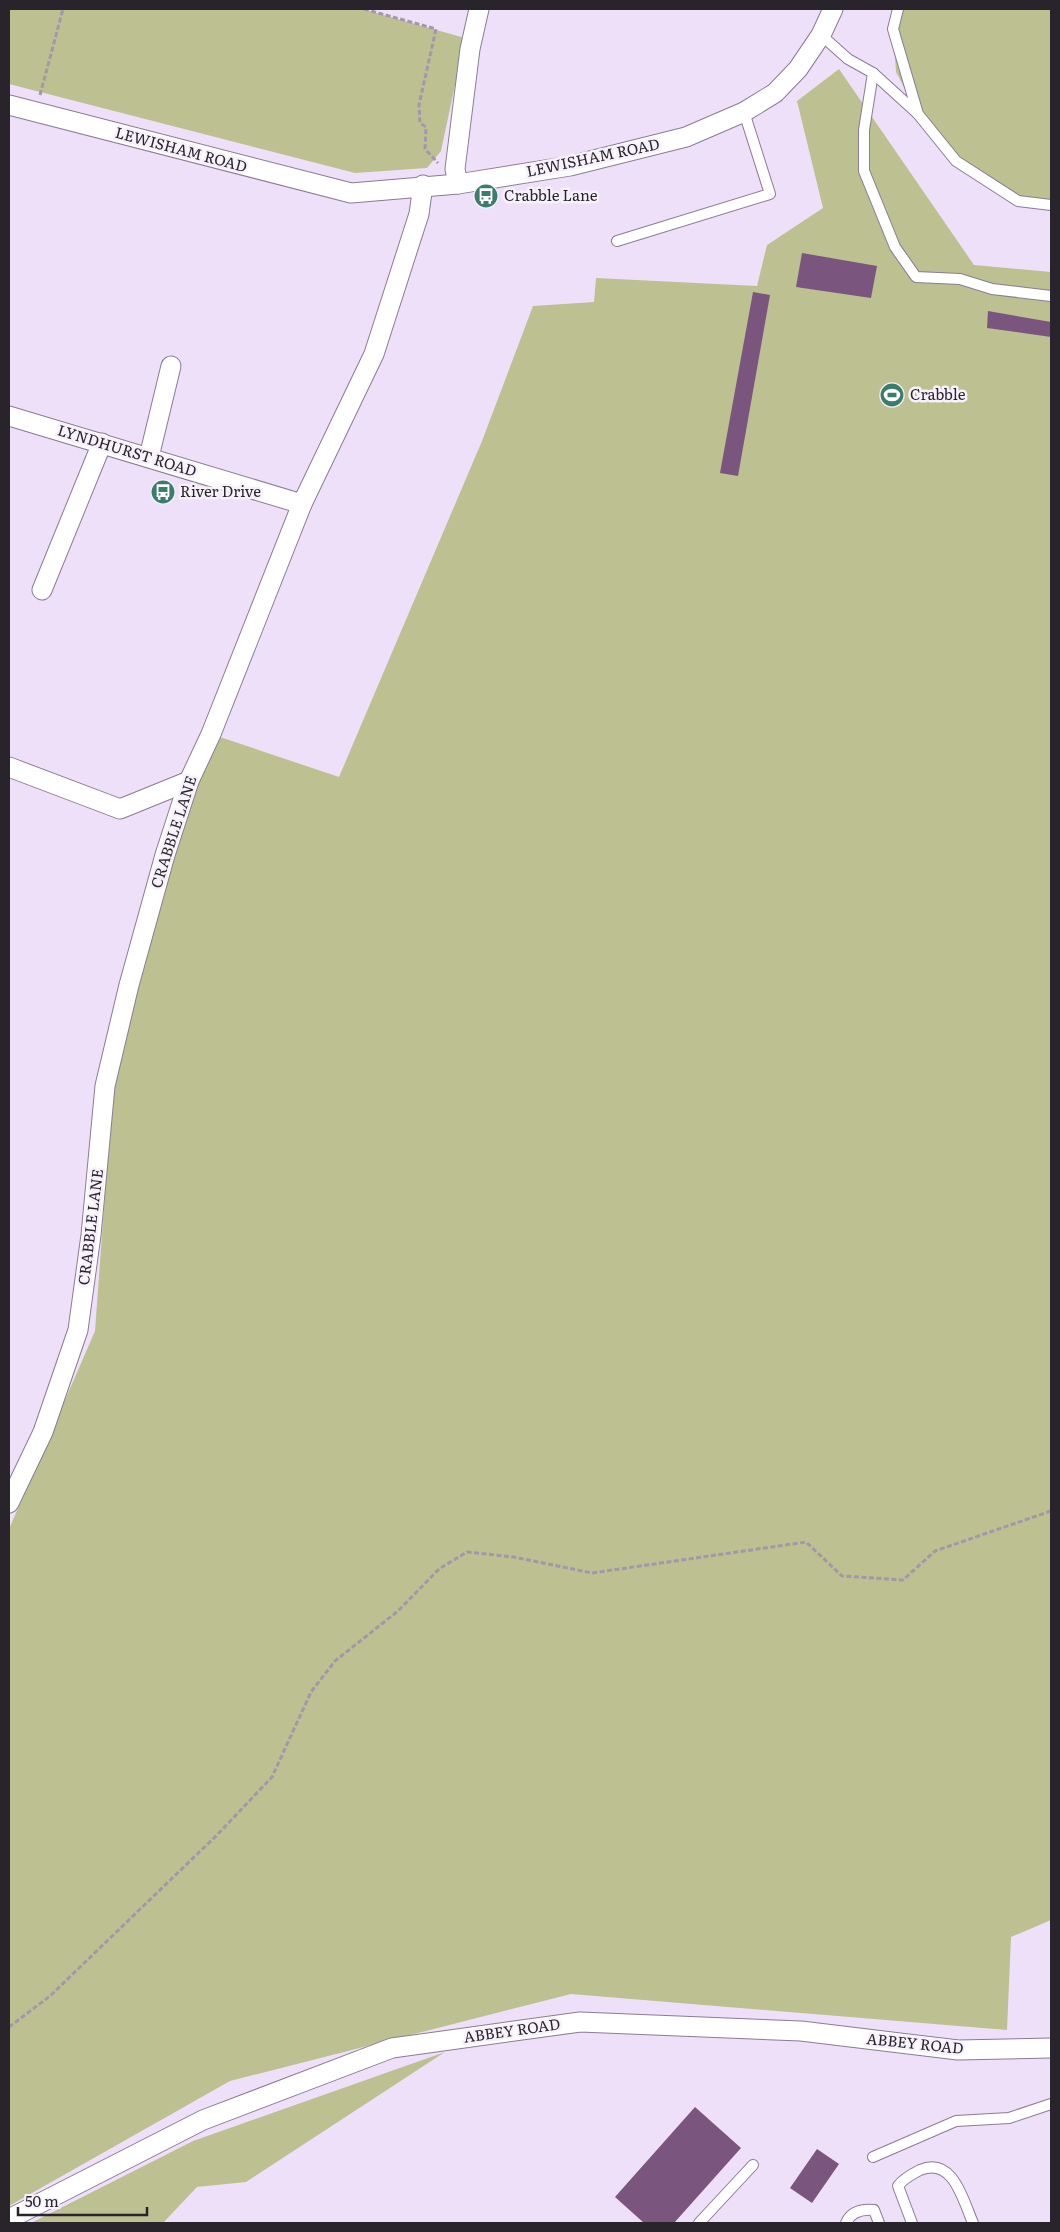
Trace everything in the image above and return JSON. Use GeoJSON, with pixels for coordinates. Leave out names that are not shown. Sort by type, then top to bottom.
{"type":"FeatureCollection","features":[{"type":"Feature","properties":{"kind":"street"},"geometry":{"type":"LineString","coordinates":[[458,184],[455,169],[470,50],[479,9]]}},
{"type":"Feature","properties":{"kind":"street","name":"LEWISHAM ROAD"},"geometry":{"type":"LineString","coordinates":[[9,105],[351,193],[423,185],[458,184],[580,164],[686,137],[744,112],[775,93],[798,69],[821,35],[833,9]]}},
{"type":"Feature","properties":{"kind":"street","name":"CRABBLE LANE"},"geometry":{"type":"LineString","coordinates":[[9,1503],[43,1432],[78,1330],[91,1234],[106,1086],[132,976],[165,855],[189,781],[211,734],[302,504],[374,354],[419,214],[423,185]]}},
{"type":"Feature","properties":{"kind":"street"},"geometry":{"type":"LineString","coordinates":[[149,457],[171,366]]}},
{"type":"Feature","properties":{"kind":"street","name":"LYNDHURST ROAD"},"geometry":{"type":"LineString","coordinates":[[9,416],[302,504]]}},
{"type":"Feature","properties":{"kind":"street"},"geometry":{"type":"LineString","coordinates":[[42,590],[102,443]]}},
{"type":"Feature","properties":{"kind":"street"},"geometry":{"type":"LineString","coordinates":[[10,771],[120,809],[189,781]]}},
{"type":"Feature","properties":{"kind":"street","name":"ABBEY ROAD"},"geometry":{"type":"LineString","coordinates":[[9,2219],[203,2120],[392,2048],[580,2022],[801,2031],[958,2050],[1051,2048]]}},
{"type":"Feature","properties":{"kind":"lane"},"geometry":{"type":"LineString","coordinates":[[898,9],[893,29],[918,114]]}},
{"type":"Feature","properties":{"kind":"lane"},"geometry":{"type":"LineString","coordinates":[[821,35],[848,59],[873,73],[918,114],[956,161],[1018,201],[1051,205]]}},
{"type":"Feature","properties":{"kind":"lane"},"geometry":{"type":"LineString","coordinates":[[873,73],[864,130],[864,171],[895,247],[916,278],[960,279],[992,289],[1051,296]]}},
{"type":"Feature","properties":{"kind":"lane"},"geometry":{"type":"LineString","coordinates":[[617,241],[770,194],[744,112]]}},
{"type":"Feature","properties":{"kind":"lane"},"geometry":{"type":"LineString","coordinates":[[873,2157],[956,2121],[1009,2118],[1051,2104]]}},
{"type":"Feature","properties":{"kind":"lane"},"geometry":{"type":"LineString","coordinates":[[699,2223],[753,2165]]}},
{"type":"Feature","properties":{"kind":"lane"},"geometry":{"type":"LineString","coordinates":[[912,2223],[898,2186],[914,2173],[935,2167],[942,2169],[956,2181],[973,2223]]}},
{"type":"Feature","properties":{"kind":"lane"},"geometry":{"type":"LineString","coordinates":[[846,2223],[848,2217],[861,2209],[874,2210],[879,2223]]}},
{"type":"Feature","properties":{"kind":"path"},"geometry":{"type":"LineString","coordinates":[[36,112],[63,9]]}},
{"type":"Feature","properties":{"kind":"path"},"geometry":{"type":"LineString","coordinates":[[364,9],[436,30],[418,105],[420,123],[426,127],[425,149],[458,184]]}},
{"type":"Feature","properties":{"kind":"path"},"geometry":{"type":"LineString","coordinates":[[9,2027],[50,1996],[217,1835],[272,1777],[310,1692],[335,1661],[398,1611],[439,1569],[467,1552],[514,1557],[592,1573],[806,1542],[842,1576],[903,1580],[935,1550],[1051,1511]]}},
{"type":"Feature","properties":{"kind":"green space"},"geometry":{"type":"Polygon","coordinates":[[[9,9],[362,9],[465,38],[441,151],[427,168],[355,173],[9,84],[9,9]]]}},
{"type":"Feature","properties":{"kind":"green space"},"geometry":{"type":"Polygon","coordinates":[[[898,9],[1051,9],[1051,205],[1018,201],[956,161],[918,114],[896,72],[893,29],[898,9]]]}},
{"type":"Feature","properties":{"kind":"green space"},"geometry":{"type":"Polygon","coordinates":[[[839,69],[974,265],[1051,272],[1051,1920],[1011,1937],[1007,2030],[571,1994],[230,2081],[9,2206],[9,1529],[95,1331],[114,1069],[189,781],[211,734],[339,777],[482,441],[533,306],[594,302],[596,278],[757,286],[767,245],[823,208],[797,101],[839,69]]]}},
{"type":"Feature","properties":{"kind":"green space"},"geometry":{"type":"Polygon","coordinates":[[[445,2052],[246,2182],[197,2187],[163,2223],[31,2223],[193,2141],[445,2052]]]}},
{"type":"Feature","properties":{"kind":"building"},"geometry":{"type":"Polygon","coordinates":[[[802,253],[877,266],[871,298],[796,287],[802,253]]]}},
{"type":"Feature","properties":{"kind":"building"},"geometry":{"type":"Polygon","coordinates":[[[753,292],[770,295],[738,476],[720,473],[753,292]]]}},
{"type":"Feature","properties":{"kind":"building"},"geometry":{"type":"Polygon","coordinates":[[[988,311],[1051,322],[1051,337],[987,328],[988,311]]]}},
{"type":"Feature","properties":{"kind":"building"},"geometry":{"type":"Polygon","coordinates":[[[695,2107],[741,2148],[674,2223],[644,2223],[615,2197],[695,2107]]]}},
{"type":"Feature","properties":{"kind":"building"},"geometry":{"type":"Polygon","coordinates":[[[817,2149],[839,2164],[812,2203],[790,2188],[817,2149]]]}},
{"type":"Feature","properties":{"kind":"place","name":"Crabble Lane"},"geometry":{"type":"Point","coordinates":[486,196]}},
{"type":"Feature","properties":{"kind":"place","name":"Crabble"},"geometry":{"type":"Point","coordinates":[892,395]}},
{"type":"Feature","properties":{"kind":"place","name":"River Drive"},"geometry":{"type":"Point","coordinates":[163,492]}}]}
